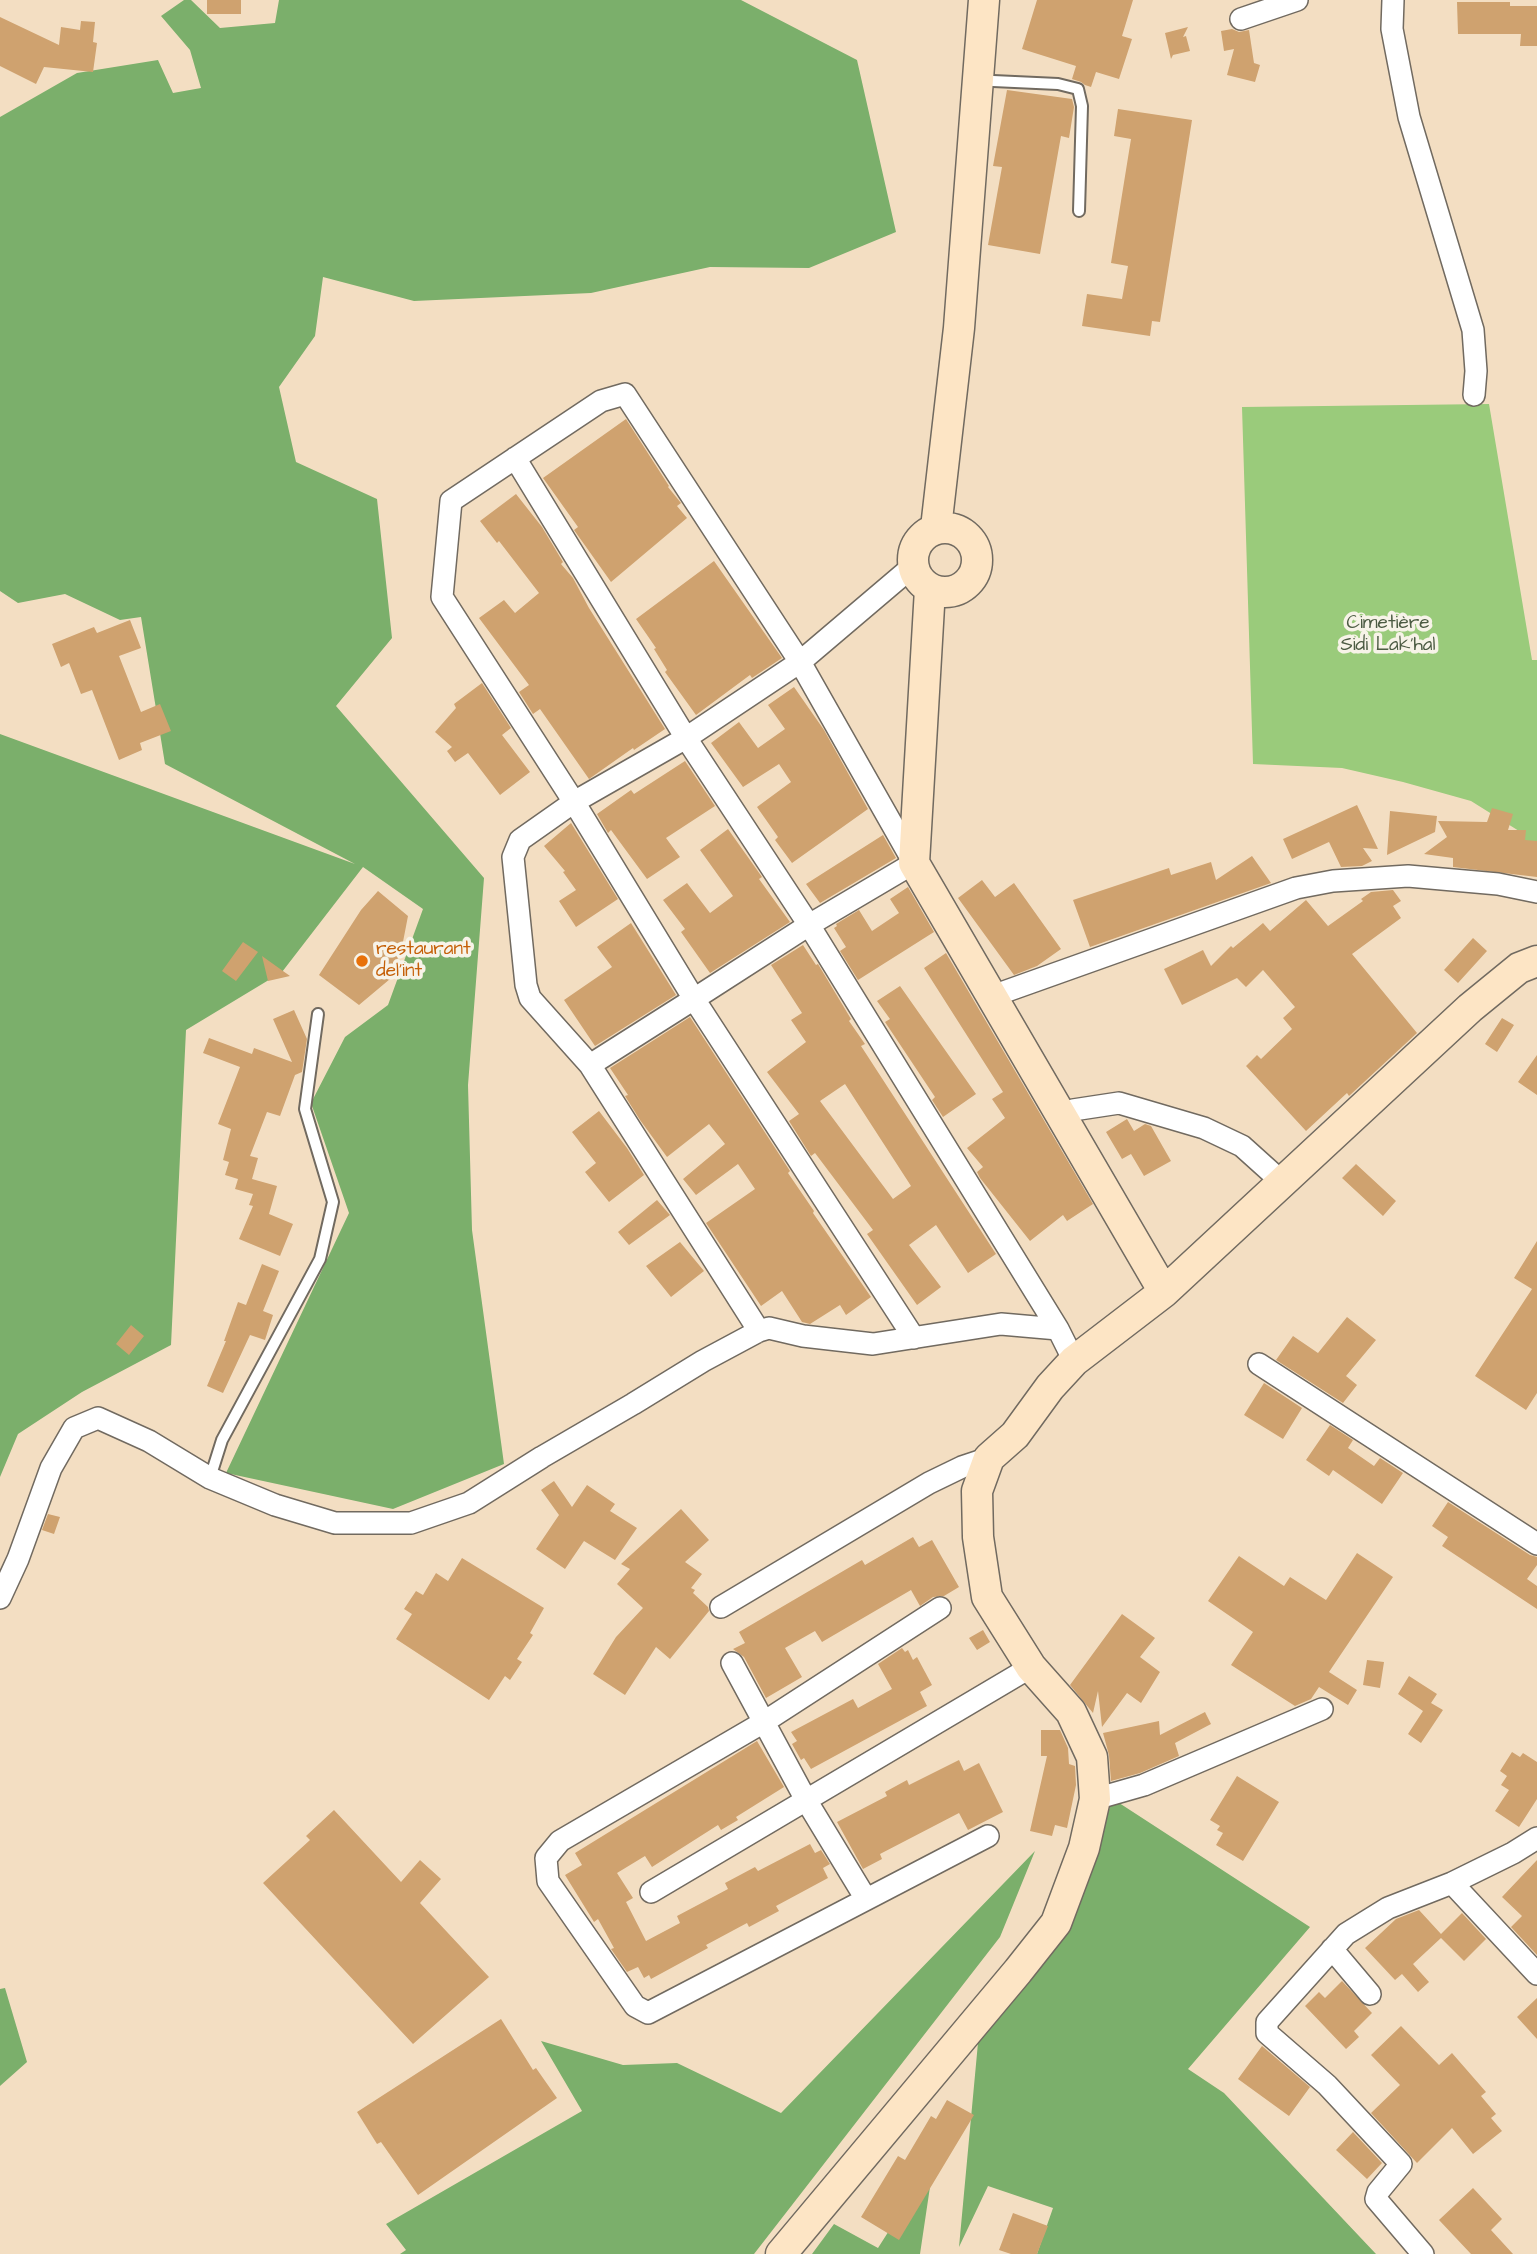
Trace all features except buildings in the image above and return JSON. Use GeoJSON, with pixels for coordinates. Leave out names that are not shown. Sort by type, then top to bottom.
{"type":"FeatureCollection","features":[{"type":"Feature","properties":{"kind":"main road"},"geometry":{"type":"LineString","coordinates":[[946,528],[984,0]]}},
{"type":"Feature","properties":{"kind":"main road"},"geometry":{"type":"LineString","coordinates":[[946,528],[1000,0]]}},
{"type":"Feature","properties":{"kind":"main road"},"geometry":{"type":"LineString","coordinates":[[930,582],[962,588],[972,577],[978,563],[976,548],[968,536],[946,528],[922,537],[914,550],[930,582],[926,864],[1073,1110],[1170,1286]]}},
{"type":"Feature","properties":{"kind":"main road"},"geometry":{"type":"LineString","coordinates":[[930,582],[914,863],[1170,1286]]}},
{"type":"Feature","properties":{"kind":"main road"},"geometry":{"type":"LineString","coordinates":[[781,2254],[1056,1923],[1084,1848],[1095,1799],[1092,1757],[1071,1712],[1031,1667],[986,1597],[978,1537],[977,1492],[989,1458],[1015,1435],[1074,1361],[1170,1286],[1470,1008],[1519,968],[1537,961]]}},
{"type":"Feature","properties":{"kind":"street"},"geometry":{"type":"LineString","coordinates":[[1241,19],[1297,0]]}},
{"type":"Feature","properties":{"kind":"street"},"geometry":{"type":"LineString","coordinates":[[1393,0],[1392,29],[1409,117],[1473,330],[1476,371],[1474,395]]}},
{"type":"Feature","properties":{"kind":"street"},"geometry":{"type":"LineString","coordinates":[[590,1065],[694,999],[809,925],[914,863],[800,662],[625,394],[601,401],[451,501],[442,597],[574,802],[694,999],[914,1338]]}},
{"type":"Feature","properties":{"kind":"street"},"geometry":{"type":"LineString","coordinates":[[515,458],[686,738],[809,925],[1058,1329],[1074,1361]]}},
{"type":"Feature","properties":{"kind":"street"},"geometry":{"type":"LineString","coordinates":[[759,1331],[590,1065],[530,999],[526,985],[513,857],[520,839],[574,802],[686,738],[800,662],[930,582]]}},
{"type":"Feature","properties":{"kind":"street"},"geometry":{"type":"LineString","coordinates":[[1001,992],[1296,888],[1333,881],[1408,876],[1498,884],[1537,891]]}},
{"type":"Feature","properties":{"kind":"street"},"geometry":{"type":"LineString","coordinates":[[1073,1110],[1119,1104],[1204,1128],[1242,1146],[1282,1182]]}},
{"type":"Feature","properties":{"kind":"street"},"geometry":{"type":"LineString","coordinates":[[0,1598],[18,1559],[51,1468],[74,1428],[98,1418],[149,1441],[210,1478],[275,1505],[335,1522],[411,1523],[469,1503],[703,1361],[769,1328],[803,1336],[873,1344],[1001,1324],[1058,1329]]}},
{"type":"Feature","properties":{"kind":"street"},"geometry":{"type":"LineString","coordinates":[[1259,1364],[1537,1544]]}},
{"type":"Feature","properties":{"kind":"street"},"geometry":{"type":"LineString","coordinates":[[721,1607],[929,1483],[989,1458]]}},
{"type":"Feature","properties":{"kind":"street"},"geometry":{"type":"LineString","coordinates":[[940,1608],[764,1722],[560,1841],[545,1858],[548,1881],[635,2006],[648,2013],[988,1836]]}},
{"type":"Feature","properties":{"kind":"street"},"geometry":{"type":"LineString","coordinates":[[732,1663],[806,1800],[866,1899]]}},
{"type":"Feature","properties":{"kind":"street"},"geometry":{"type":"LineString","coordinates":[[651,1892],[1031,1667]]}},
{"type":"Feature","properties":{"kind":"street"},"geometry":{"type":"LineString","coordinates":[[1095,1799],[1144,1785],[1322,1709]]}},
{"type":"Feature","properties":{"kind":"street"},"geometry":{"type":"LineString","coordinates":[[1423,2254],[1376,2199],[1378,2192],[1401,2164],[1327,2085],[1267,2034],[1267,2022],[1346,1934],[1388,1908],[1452,1883],[1537,1838]]}},
{"type":"Feature","properties":{"kind":"street"},"geometry":{"type":"LineString","coordinates":[[1452,1883],[1537,1975]]}},
{"type":"Feature","properties":{"kind":"street"},"geometry":{"type":"LineString","coordinates":[[1332,1950],[1370,1994]]}},
{"type":"Feature","properties":{"kind":"lane"},"geometry":{"type":"LineString","coordinates":[[993,81],[1058,84],[1078,89],[1082,106],[1079,211]]}},
{"type":"Feature","properties":{"kind":"lane"},"geometry":{"type":"LineString","coordinates":[[210,1478],[222,1440],[320,1259],[333,1202],[305,1109],[318,1014]]}},
{"type":"Feature","properties":{"kind":"green space"},"geometry":{"type":"Polygon","coordinates":[[[184,0],[191,0],[220,28],[275,23],[279,0],[741,0],[857,60],[896,232],[809,268],[710,267],[591,293],[414,301],[323,277],[315,336],[279,387],[296,462],[377,499],[392,638],[336,706],[484,878],[468,1085],[472,1230],[504,1464],[393,1509],[226,1473],[349,1213],[311,1103],[345,1037],[388,1005],[423,909],[363,867],[282,972],[186,1030],[171,1345],[82,1392],[18,1434],[0,1477],[0,734],[355,864],[165,764],[141,617],[120,620],[65,594],[18,603],[0,591],[0,117],[77,73],[158,60],[173,93],[201,88],[190,50],[161,16],[184,0]]]}},
{"type":"Feature","properties":{"kind":"green space","name":"Cimetière Sidi Lak'hal"},"geometry":{"type":"Polygon","coordinates":[[[1489,404],[1532,660],[1537,660],[1537,863],[1519,831],[1471,801],[1342,768],[1253,764],[1242,407],[1489,404]]]}},
{"type":"Feature","properties":{"kind":"green space"},"geometry":{"type":"Polygon","coordinates":[[[1113,1799],[1310,1927],[1188,2069],[1224,2093],[1376,2254],[1037,2254],[1053,2208],[988,2186],[959,2247],[979,2032],[1067,1921],[1113,1799]]]}},
{"type":"Feature","properties":{"kind":"green space"},"geometry":{"type":"Polygon","coordinates":[[[1035,1851],[1000,1937],[754,2254],[400,2254],[406,2250],[386,2224],[582,2111],[541,2041],[623,2065],[677,2063],[781,2113],[1035,1851]]]}},
{"type":"Feature","properties":{"kind":"green space"},"geometry":{"type":"Polygon","coordinates":[[[5,1988],[27,2062],[0,2086],[0,1989],[5,1988]]]}},
{"type":"Feature","properties":{"kind":"green space"},"geometry":{"type":"Polygon","coordinates":[[[934,2160],[920,2254],[812,2254],[834,2224],[878,2248],[934,2160]]]}},
{"type":"Feature","properties":{"kind":"place","name":"restaurant del'int"},"geometry":{"type":"Point","coordinates":[362,961]}}]}
